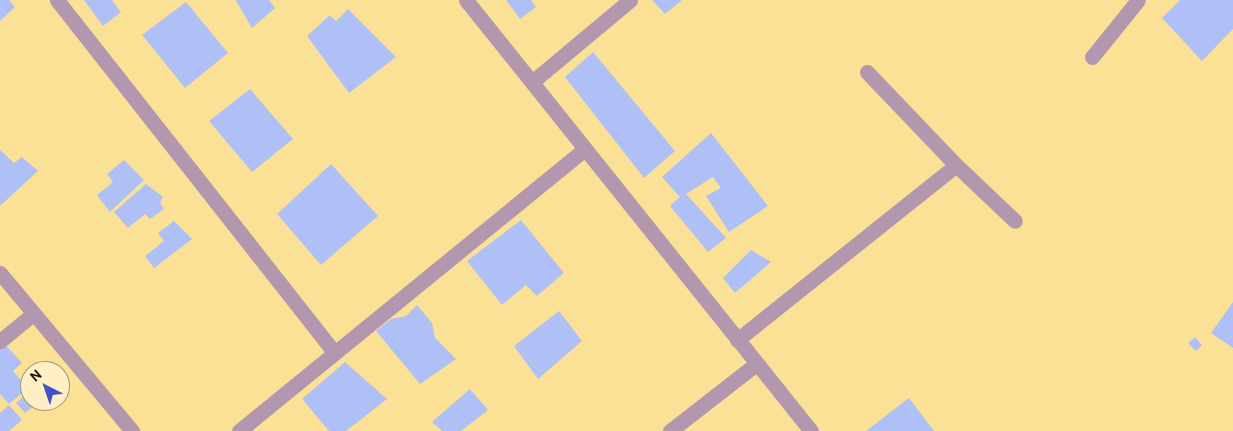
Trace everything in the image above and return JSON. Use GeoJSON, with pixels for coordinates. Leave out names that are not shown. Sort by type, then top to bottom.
{"type":"FeatureCollection","features":[{"type":"Feature","properties":{"kind":"street"},"geometry":{"type":"LineString","coordinates":[[56,0],[335,353]]}},
{"type":"Feature","properties":{"kind":"street"},"geometry":{"type":"LineString","coordinates":[[466,0],[811,431]]}},
{"type":"Feature","properties":{"kind":"street"},"geometry":{"type":"LineString","coordinates":[[532,82],[630,0]]}},
{"type":"Feature","properties":{"kind":"street"},"geometry":{"type":"LineString","coordinates":[[1092,57],[1138,0]]}},
{"type":"Feature","properties":{"kind":"street"},"geometry":{"type":"LineString","coordinates":[[867,72],[956,164],[1015,221]]}},
{"type":"Feature","properties":{"kind":"street"},"geometry":{"type":"LineString","coordinates":[[239,431],[585,149]]}},
{"type":"Feature","properties":{"kind":"street"},"geometry":{"type":"LineString","coordinates":[[737,340],[956,164]]}},
{"type":"Feature","properties":{"kind":"street"},"geometry":{"type":"LineString","coordinates":[[0,274],[132,431]]}},
{"type":"Feature","properties":{"kind":"street"},"geometry":{"type":"LineString","coordinates":[[0,341],[34,314]]}},
{"type":"Feature","properties":{"kind":"street"},"geometry":{"type":"LineString","coordinates":[[670,431],[756,364]]}},
{"type":"Feature","properties":{"kind":"building"},"geometry":{"type":"Polygon","coordinates":[[[0,0],[9,0],[15,7],[0,21],[0,0]]]}},
{"type":"Feature","properties":{"kind":"building"},"geometry":{"type":"Polygon","coordinates":[[[84,0],[112,0],[121,12],[103,26],[84,0]]]}},
{"type":"Feature","properties":{"kind":"building"},"geometry":{"type":"Polygon","coordinates":[[[269,0],[275,8],[252,28],[236,1],[269,0]]]}},
{"type":"Feature","properties":{"kind":"building"},"geometry":{"type":"Polygon","coordinates":[[[506,0],[531,0],[536,7],[520,19],[506,0]]]}},
{"type":"Feature","properties":{"kind":"building"},"geometry":{"type":"Polygon","coordinates":[[[652,0],[682,0],[665,14],[652,0]]]}},
{"type":"Feature","properties":{"kind":"building"},"geometry":{"type":"Polygon","coordinates":[[[1180,0],[1233,0],[1233,29],[1202,61],[1162,18],[1180,0]]]}},
{"type":"Feature","properties":{"kind":"building"},"geometry":{"type":"Polygon","coordinates":[[[186,2],[228,53],[185,88],[142,35],[186,2]]]}},
{"type":"Feature","properties":{"kind":"building"},"geometry":{"type":"Polygon","coordinates":[[[348,9],[396,57],[349,93],[307,36],[330,15],[336,21],[348,9]]]}},
{"type":"Feature","properties":{"kind":"building"},"geometry":{"type":"Polygon","coordinates":[[[593,52],[675,151],[644,178],[565,77],[593,52]]]}},
{"type":"Feature","properties":{"kind":"building"},"geometry":{"type":"Polygon","coordinates":[[[250,89],[293,139],[252,172],[209,121],[250,89]]]}},
{"type":"Feature","properties":{"kind":"building"},"geometry":{"type":"Polygon","coordinates":[[[711,133],[768,206],[729,232],[706,196],[721,188],[713,177],[686,194],[726,238],[708,252],[670,206],[680,197],[662,177],[711,133]]]}},
{"type":"Feature","properties":{"kind":"building"},"geometry":{"type":"Polygon","coordinates":[[[0,150],[14,163],[22,157],[38,171],[0,206],[0,150]]]}},
{"type":"Feature","properties":{"kind":"building"},"geometry":{"type":"Polygon","coordinates":[[[124,160],[144,180],[110,212],[97,195],[113,182],[107,174],[124,160]]]}},
{"type":"Feature","properties":{"kind":"building"},"geometry":{"type":"Polygon","coordinates":[[[331,164],[378,216],[321,265],[277,214],[331,164]]]}},
{"type":"Feature","properties":{"kind":"building"},"geometry":{"type":"Polygon","coordinates":[[[146,184],[163,197],[160,203],[164,209],[150,219],[145,214],[128,228],[114,212],[146,184]]]}},
{"type":"Feature","properties":{"kind":"building"},"geometry":{"type":"Polygon","coordinates":[[[521,220],[564,273],[537,296],[526,285],[502,305],[467,261],[521,220]]]}},
{"type":"Feature","properties":{"kind":"building"},"geometry":{"type":"Polygon","coordinates":[[[174,221],[192,239],[154,268],[145,256],[164,241],[158,233],[174,221]]]}},
{"type":"Feature","properties":{"kind":"building"},"geometry":{"type":"Polygon","coordinates":[[[751,250],[771,262],[735,293],[723,278],[751,250]]]}},
{"type":"Feature","properties":{"kind":"building"},"geometry":{"type":"Polygon","coordinates":[[[1233,302],[1233,348],[1211,333],[1233,302]]]}},
{"type":"Feature","properties":{"kind":"building"},"geometry":{"type":"Polygon","coordinates":[[[417,305],[432,323],[435,338],[456,359],[420,384],[376,331],[391,319],[406,316],[417,305]]]}},
{"type":"Feature","properties":{"kind":"building"},"geometry":{"type":"Polygon","coordinates":[[[559,311],[582,341],[538,379],[514,346],[559,311]]]}},
{"type":"Feature","properties":{"kind":"building"},"geometry":{"type":"Polygon","coordinates":[[[1195,337],[1202,345],[1196,351],[1188,343],[1195,337]]]}},
{"type":"Feature","properties":{"kind":"building"},"geometry":{"type":"Polygon","coordinates":[[[2,341],[20,361],[20,365],[13,371],[20,379],[20,395],[9,404],[0,394],[0,343],[2,341]]]}},
{"type":"Feature","properties":{"kind":"building"},"geometry":{"type":"Polygon","coordinates":[[[345,362],[387,399],[346,431],[329,431],[302,399],[345,362]]]}},
{"type":"Feature","properties":{"kind":"building"},"geometry":{"type":"Polygon","coordinates":[[[470,389],[488,410],[461,431],[442,431],[432,422],[470,389]]]}},
{"type":"Feature","properties":{"kind":"building"},"geometry":{"type":"Polygon","coordinates":[[[909,398],[934,431],[866,431],[909,398]]]}},
{"type":"Feature","properties":{"kind":"building"},"geometry":{"type":"Polygon","coordinates":[[[20,400],[20,407],[16,403],[20,400]]]}},
{"type":"Feature","properties":{"kind":"building"},"geometry":{"type":"Polygon","coordinates":[[[9,405],[22,420],[9,431],[0,431],[0,413],[9,405]]]}}]}
